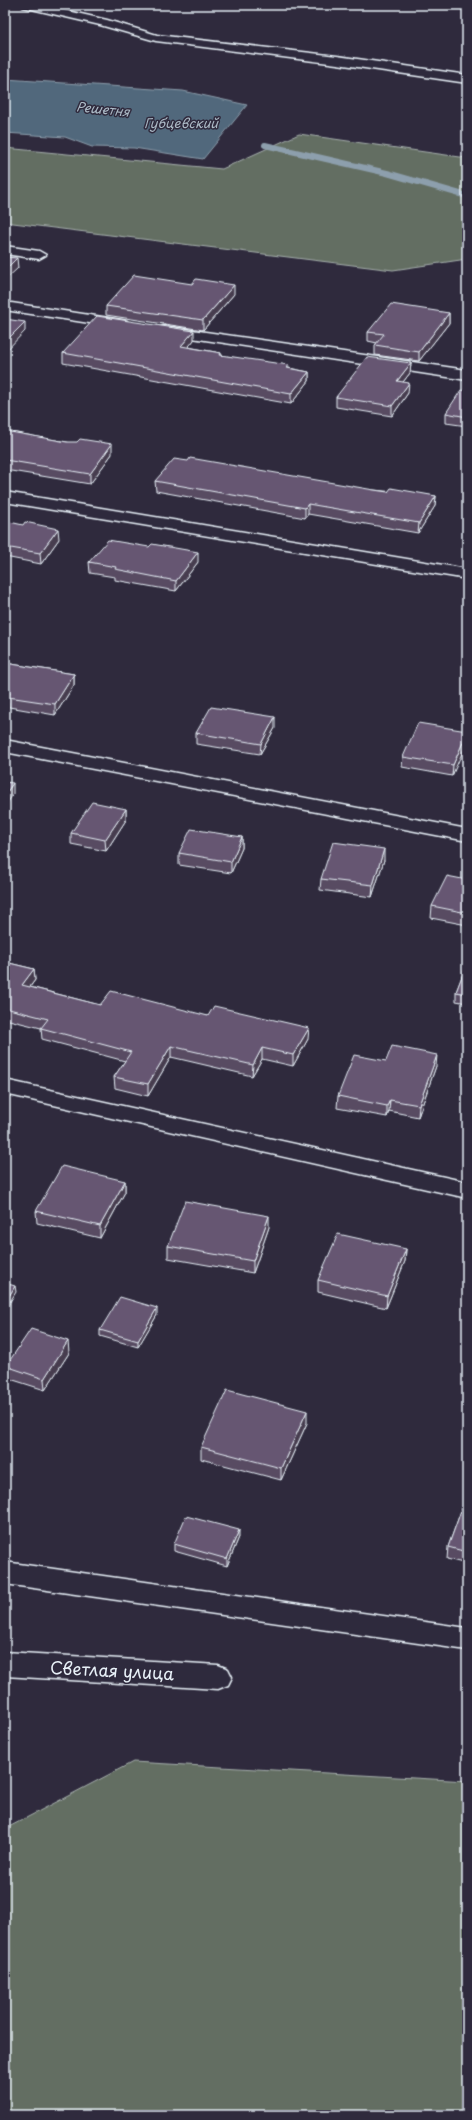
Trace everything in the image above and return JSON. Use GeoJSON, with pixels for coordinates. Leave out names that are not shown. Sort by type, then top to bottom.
{"type":"FeatureCollection","features":[{"type":"Feature","properties":{"kind":"street"},"geometry":{"type":"LineString","coordinates":[[27,5],[103,22],[156,38],[337,60],[467,79]]}},
{"type":"Feature","properties":{"kind":"street"},"geometry":{"type":"LineString","coordinates":[[5,250],[39,255]]}},
{"type":"Feature","properties":{"kind":"street"},"geometry":{"type":"LineString","coordinates":[[5,306],[138,326]]}},
{"type":"Feature","properties":{"kind":"street"},"geometry":{"type":"LineString","coordinates":[[154,328],[467,375]]}},
{"type":"Feature","properties":{"kind":"street"},"geometry":{"type":"LineString","coordinates":[[5,497],[467,574]]}},
{"type":"Feature","properties":{"kind":"street"},"geometry":{"type":"LineString","coordinates":[[5,746],[467,835]]}},
{"type":"Feature","properties":{"kind":"street"},"geometry":{"type":"LineString","coordinates":[[5,1087],[467,1190]]}},
{"type":"Feature","properties":{"kind":"street"},"geometry":{"type":"LineString","coordinates":[[5,1573],[467,1639]]}},
{"type":"Feature","properties":{"kind":"street","name":"Светлая улица"},"geometry":{"type":"LineString","coordinates":[[5,1664],[218,1677]]}},
{"type":"Feature","properties":{"kind":"green space"},"geometry":{"type":"Polygon","coordinates":[[[299,134],[467,158],[467,259],[393,270],[5,222],[5,148],[222,169],[299,134]]]}},
{"type":"Feature","properties":{"kind":"green space"},"geometry":{"type":"Polygon","coordinates":[[[133,1762],[467,1781],[467,2115],[5,2115],[5,1829],[133,1762]]]}},
{"type":"Feature","properties":{"kind":"water","name":"Губцевский"},"geometry":{"type":"Polygon","coordinates":[[[5,79],[183,91],[247,105],[203,159],[134,148],[92,147],[65,137],[5,133],[5,79]]]}},
{"type":"Feature","properties":{"kind":"building"},"geometry":{"type":"Polygon","coordinates":[[[5,257],[17,258],[5,270],[5,257]]]}},
{"type":"Feature","properties":{"kind":"building"},"geometry":{"type":"Polygon","coordinates":[[[134,275],[192,284],[196,279],[234,285],[203,320],[106,306],[134,275]]]}},
{"type":"Feature","properties":{"kind":"building"},"geometry":{"type":"Polygon","coordinates":[[[391,304],[449,313],[419,352],[375,345],[384,334],[368,332],[391,304]]]}},
{"type":"Feature","properties":{"kind":"building"},"geometry":{"type":"Polygon","coordinates":[[[97,316],[194,331],[181,346],[221,353],[220,355],[289,365],[287,368],[309,372],[291,394],[63,353],[97,316]]]}},
{"type":"Feature","properties":{"kind":"building"},"geometry":{"type":"Polygon","coordinates":[[[5,319],[25,322],[5,342],[5,319]]]}},
{"type":"Feature","properties":{"kind":"building"},"geometry":{"type":"Polygon","coordinates":[[[367,357],[411,363],[397,381],[409,383],[392,406],[336,397],[367,357]]]}},
{"type":"Feature","properties":{"kind":"building"},"geometry":{"type":"Polygon","coordinates":[[[461,390],[467,391],[467,417],[446,413],[461,390]]]}},
{"type":"Feature","properties":{"kind":"building"},"geometry":{"type":"Polygon","coordinates":[[[5,431],[67,442],[77,442],[80,439],[112,444],[90,474],[5,460],[5,431]]]}},
{"type":"Feature","properties":{"kind":"building"},"geometry":{"type":"Polygon","coordinates":[[[190,458],[374,490],[388,492],[391,488],[436,496],[419,523],[308,504],[305,508],[155,481],[174,459],[188,461],[190,458]]]}},
{"type":"Feature","properties":{"kind":"building"},"geometry":{"type":"Polygon","coordinates":[[[5,521],[23,525],[25,522],[58,529],[40,553],[5,547],[5,521]]]}},
{"type":"Feature","properties":{"kind":"building"},"geometry":{"type":"Polygon","coordinates":[[[108,540],[149,547],[152,544],[198,552],[176,581],[115,569],[116,567],[89,562],[108,540]]]}},
{"type":"Feature","properties":{"kind":"building"},"geometry":{"type":"Polygon","coordinates":[[[467,617],[467,624],[464,624],[467,617]]]}},
{"type":"Feature","properties":{"kind":"building"},"geometry":{"type":"Polygon","coordinates":[[[5,663],[74,674],[55,704],[8,697],[10,693],[5,692],[5,663]]]}},
{"type":"Feature","properties":{"kind":"building"},"geometry":{"type":"Polygon","coordinates":[[[211,707],[275,717],[261,744],[196,733],[211,707]]]}},
{"type":"Feature","properties":{"kind":"building"},"geometry":{"type":"Polygon","coordinates":[[[418,723],[467,731],[453,765],[403,757],[418,723]]]}},
{"type":"Feature","properties":{"kind":"building"},"geometry":{"type":"Polygon","coordinates":[[[5,782],[13,783],[5,795],[5,782]]]}},
{"type":"Feature","properties":{"kind":"building"},"geometry":{"type":"Polygon","coordinates":[[[92,802],[126,809],[105,840],[71,833],[92,802]]]}},
{"type":"Feature","properties":{"kind":"building"},"geometry":{"type":"Polygon","coordinates":[[[191,829],[242,837],[231,862],[179,853],[191,829]]]}},
{"type":"Feature","properties":{"kind":"building"},"geometry":{"type":"Polygon","coordinates":[[[333,842],[384,849],[373,885],[321,879],[333,842]]]}},
{"type":"Feature","properties":{"kind":"building"},"geometry":{"type":"Polygon","coordinates":[[[447,876],[467,880],[467,913],[432,906],[447,876]]]}},
{"type":"Feature","properties":{"kind":"building"},"geometry":{"type":"Polygon","coordinates":[[[5,962],[34,969],[22,985],[100,1005],[111,991],[208,1016],[214,1006],[309,1028],[293,1055],[262,1048],[253,1065],[171,1046],[148,1084],[114,1077],[131,1052],[41,1028],[48,1019],[5,1008],[5,962]]]}},
{"type":"Feature","properties":{"kind":"building"},"geometry":{"type":"Polygon","coordinates":[[[467,963],[467,994],[456,992],[467,963]]]}},
{"type":"Feature","properties":{"kind":"building"},"geometry":{"type":"Polygon","coordinates":[[[392,1046],[437,1055],[419,1105],[390,1100],[387,1106],[338,1096],[354,1055],[386,1061],[392,1046]]]}},
{"type":"Feature","properties":{"kind":"building"},"geometry":{"type":"Polygon","coordinates":[[[62,1166],[125,1181],[100,1226],[36,1211],[62,1166]]]}},
{"type":"Feature","properties":{"kind":"building"},"geometry":{"type":"Polygon","coordinates":[[[185,1201],[269,1216],[253,1261],[168,1246],[185,1201]]]}},
{"type":"Feature","properties":{"kind":"building"},"geometry":{"type":"Polygon","coordinates":[[[338,1234],[406,1249],[387,1296],[318,1280],[338,1234]]]}},
{"type":"Feature","properties":{"kind":"building"},"geometry":{"type":"Polygon","coordinates":[[[5,1283],[15,1286],[5,1303],[5,1283]]]}},
{"type":"Feature","properties":{"kind":"building"},"geometry":{"type":"Polygon","coordinates":[[[120,1297],[157,1308],[138,1341],[100,1330],[120,1297]]]}},
{"type":"Feature","properties":{"kind":"building"},"geometry":{"type":"Polygon","coordinates":[[[31,1329],[68,1341],[44,1379],[6,1366],[31,1329]]]}},
{"type":"Feature","properties":{"kind":"building"},"geometry":{"type":"Polygon","coordinates":[[[227,1390],[307,1411],[281,1468],[201,1447],[227,1390]]]}},
{"type":"Feature","properties":{"kind":"building"},"geometry":{"type":"Polygon","coordinates":[[[467,1494],[467,1552],[448,1547],[467,1494]]]}},
{"type":"Feature","properties":{"kind":"building"},"geometry":{"type":"Polygon","coordinates":[[[186,1516],[239,1530],[227,1559],[174,1544],[186,1516]]]}},
{"type":"Feature","properties":{"kind":"waterway","name":"Решетня"},"geometry":{"type":"LineString","coordinates":[[265,145],[387,173],[467,196]]}}]}
